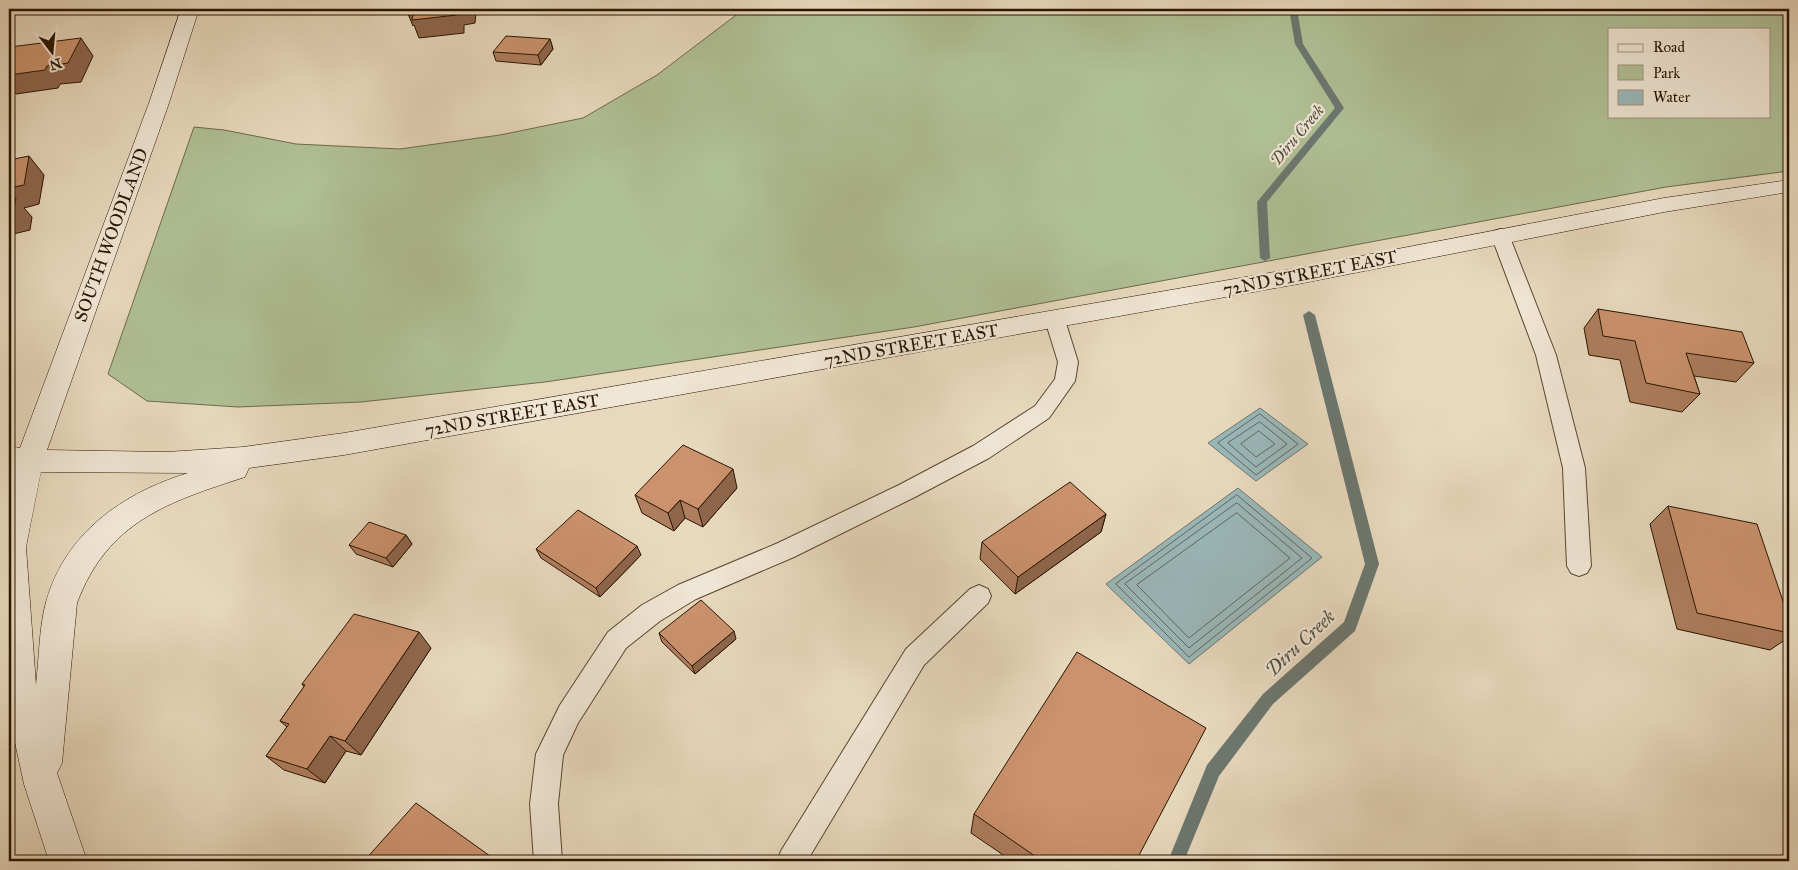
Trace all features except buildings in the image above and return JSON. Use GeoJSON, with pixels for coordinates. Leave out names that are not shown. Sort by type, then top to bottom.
{"type":"FeatureCollection","features":[{"type":"Feature","properties":{"kind":"main road","name":"SOUTH WOODLAND"},"geometry":{"type":"LineString","coordinates":[[68,861],[42,784],[13,675],[12,547],[19,459],[159,103],[190,9]]}},
{"type":"Feature","properties":{"kind":"main road","name":"72ND STREET EAST"},"geometry":{"type":"LineString","coordinates":[[19,459],[167,463],[243,458],[344,444],[1055,320],[1298,276],[1500,235],[1664,205],[1789,186]]}},
{"type":"Feature","properties":{"kind":"main road"},"geometry":{"type":"LineString","coordinates":[[42,784],[61,603],[73,572],[98,537],[128,513],[167,492],[222,473],[344,444]]}},
{"type":"Feature","properties":{"kind":"lane"},"geometry":{"type":"LineString","coordinates":[[1500,235],[1546,355],[1574,468],[1580,566]]}},
{"type":"Feature","properties":{"kind":"lane"},"geometry":{"type":"LineString","coordinates":[[548,861],[544,804],[550,754],[568,714],[617,640],[651,613],[687,592],[786,550],[907,491],[981,452],[1042,412],[1065,381],[1068,362],[1055,320]]}},
{"type":"Feature","properties":{"kind":"lane"},"geometry":{"type":"LineString","coordinates":[[791,861],[915,657],[979,596]]}},
{"type":"Feature","properties":{"kind":"green space"},"geometry":{"type":"Polygon","coordinates":[[[744,9],[1789,9],[1789,171],[1666,187],[914,327],[545,382],[361,402],[238,407],[147,401],[108,374],[194,127],[224,130],[296,144],[400,149],[500,135],[583,118],[657,75],[744,9]]]}},
{"type":"Feature","properties":{"kind":"water"},"geometry":{"type":"Polygon","coordinates":[[[1260,408],[1308,444],[1256,481],[1208,443],[1260,408]]]}},
{"type":"Feature","properties":{"kind":"water"},"geometry":{"type":"Polygon","coordinates":[[[1238,488],[1322,557],[1189,664],[1106,584],[1238,488]]]}},
{"type":"Feature","properties":{"kind":"waterway","name":"Diru Creek"},"geometry":{"type":"LineString","coordinates":[[1265,258],[1262,202],[1340,108],[1299,44],[1293,9]]}},
{"type":"Feature","properties":{"kind":"waterway","name":"Diru Creek"},"geometry":{"type":"LineString","coordinates":[[1176,861],[1213,771],[1268,699],[1350,626],[1372,564],[1309,315]]}}]}
